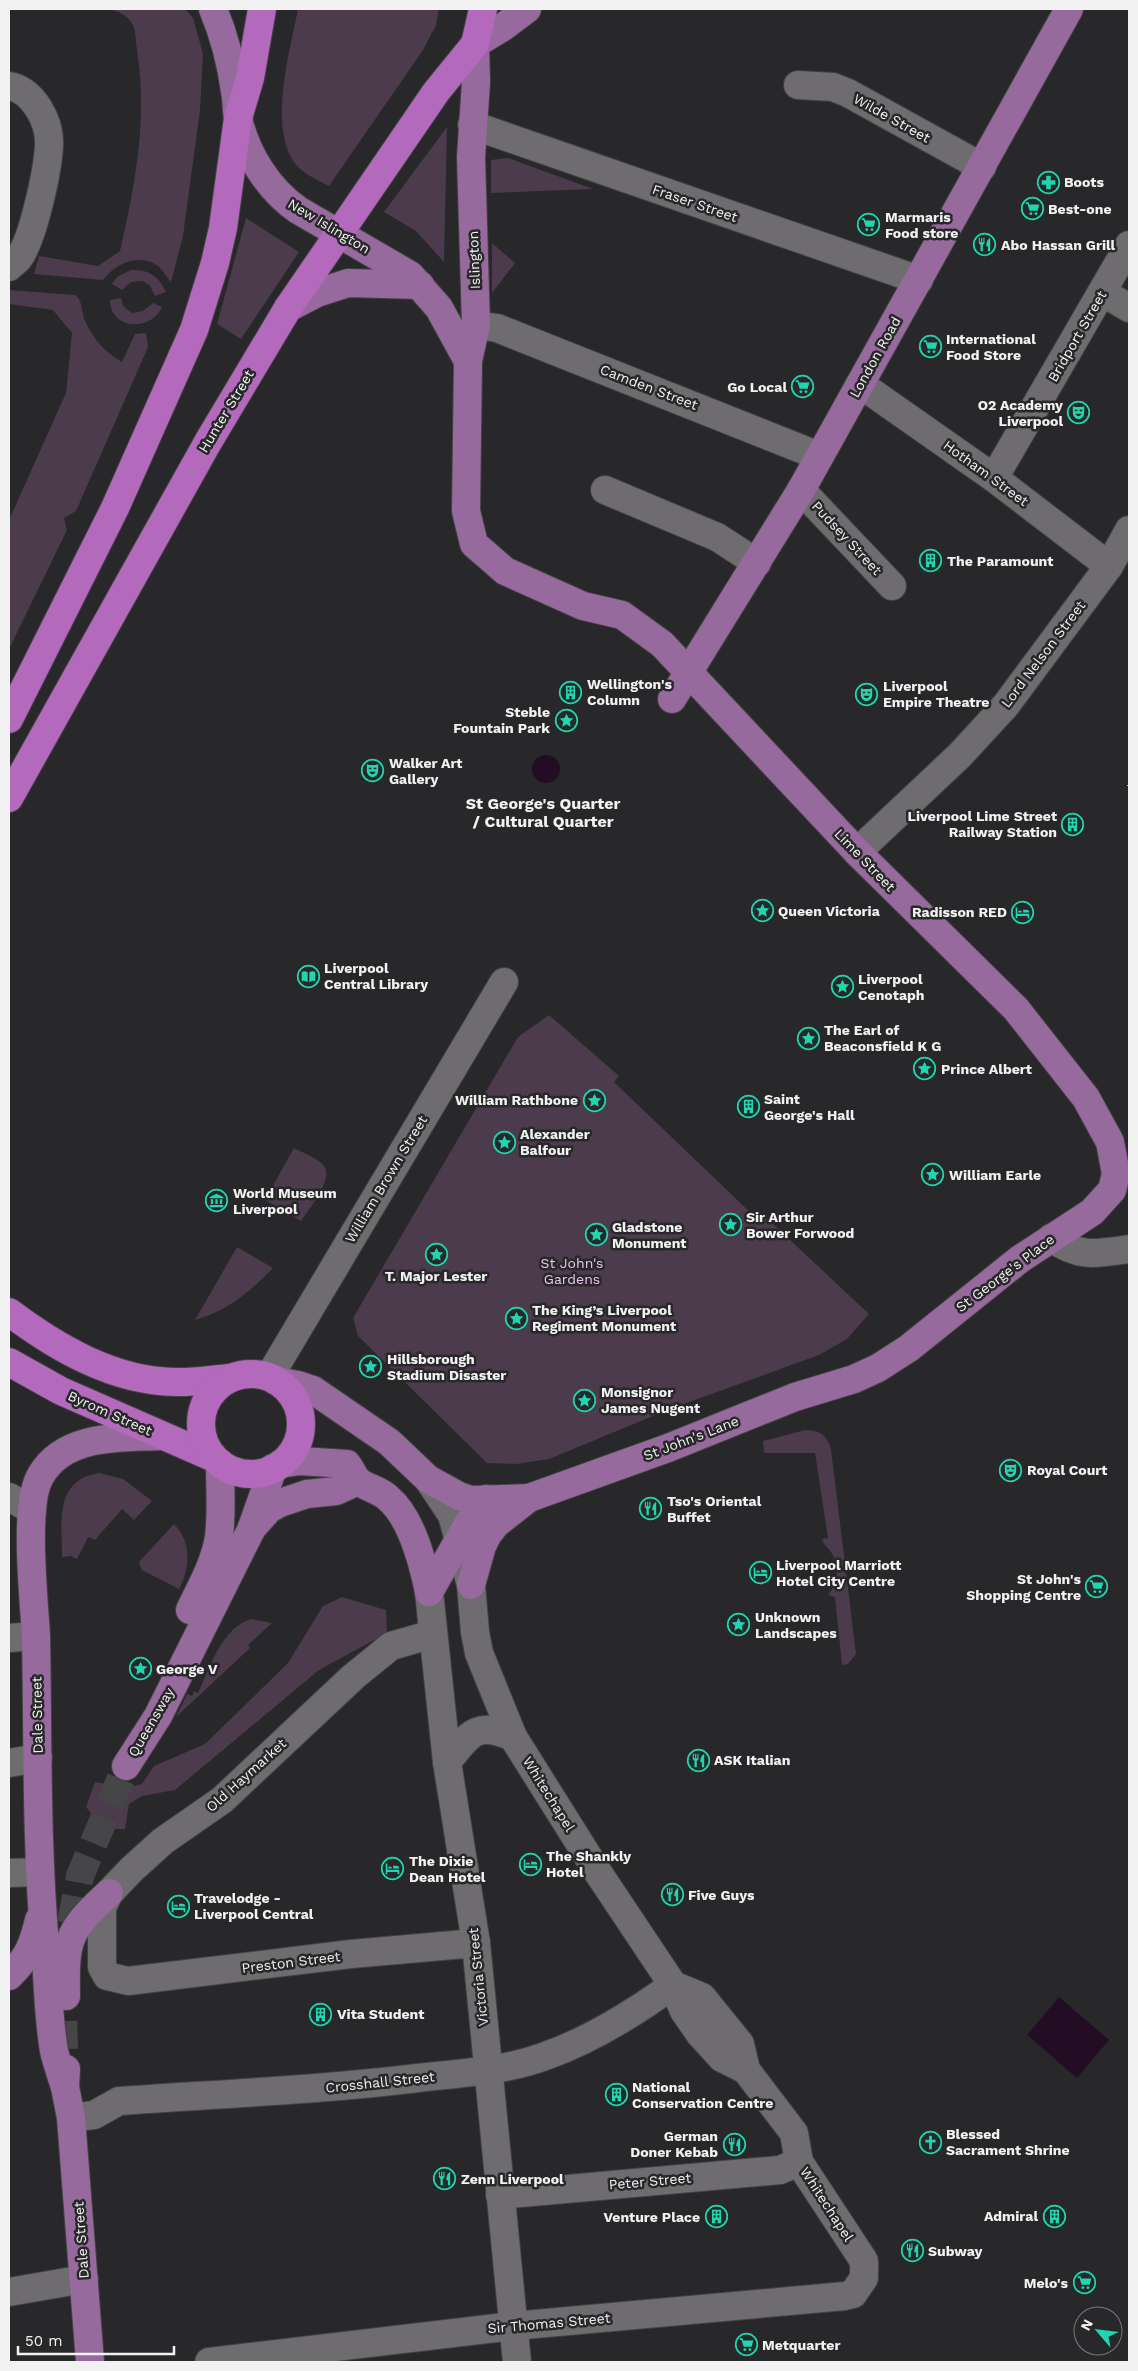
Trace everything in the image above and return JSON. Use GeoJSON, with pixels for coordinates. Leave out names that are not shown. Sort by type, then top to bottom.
{"type":"FeatureCollection","features":[{"type":"Feature","properties":{"kind":"highway"},"geometry":{"type":"LineString","coordinates":[[9,719],[115,508],[194,330],[215,263],[223,228],[238,118],[250,78],[262,9]]}},
{"type":"Feature","properties":{"kind":"highway","name":"Islington"},"geometry":{"type":"LineString","coordinates":[[475,44],[483,9]]}},
{"type":"Feature","properties":{"kind":"highway","name":"Hunter Street"},"geometry":{"type":"LineString","coordinates":[[9,798],[208,442],[288,308],[436,92],[475,44]]}},
{"type":"Feature","properties":{"kind":"highway"},"geometry":{"type":"LineString","coordinates":[[9,1312],[38,1334],[88,1362],[140,1378],[174,1382],[232,1378],[256,1374],[272,1379],[293,1398],[300,1421],[295,1445],[289,1456],[277,1466],[255,1473],[236,1472],[217,1460],[204,1440],[201,1429],[203,1408],[214,1390],[232,1378]]}},
{"type":"Feature","properties":{"kind":"highway","name":"Byrom Street"},"geometry":{"type":"LineString","coordinates":[[9,1362],[60,1391],[217,1460]]}},
{"type":"Feature","properties":{"kind":"main road","name":"New Islington"},"geometry":{"type":"LineString","coordinates":[[212,9],[230,60],[238,118],[257,165],[276,192],[298,210],[396,265],[420,285],[439,308],[468,361]]}},
{"type":"Feature","properties":{"kind":"main road"},"geometry":{"type":"LineString","coordinates":[[475,44],[503,28],[527,9]]}},
{"type":"Feature","properties":{"kind":"main road","name":"London Road"},"geometry":{"type":"LineString","coordinates":[[672,699],[801,490],[1069,9]]}},
{"type":"Feature","properties":{"kind":"main road","name":"Islington"},"geometry":{"type":"LineString","coordinates":[[466,510],[468,361],[476,325],[471,157],[476,82],[475,44]]}},
{"type":"Feature","properties":{"kind":"main road"},"geometry":{"type":"LineString","coordinates":[[288,308],[322,291],[348,283],[376,282],[393,285],[420,285]]}},
{"type":"Feature","properties":{"kind":"main road","name":"Lime Street"},"geometry":{"type":"LineString","coordinates":[[466,510],[474,544],[505,571],[583,606],[622,615],[662,644],[857,852],[1016,1009],[1086,1098],[1110,1142]]}},
{"type":"Feature","properties":{"kind":"main road","name":"St George's Place"},"geometry":{"type":"LineString","coordinates":[[854,1379],[878,1368],[909,1348],[998,1275],[1092,1212],[1112,1190],[1116,1174],[1110,1142]]}},
{"type":"Feature","properties":{"kind":"main road"},"geometry":{"type":"LineString","coordinates":[[272,1379],[313,1390],[389,1442],[428,1478]]}},
{"type":"Feature","properties":{"kind":"main road","name":"St John's Lane"},"geometry":{"type":"LineString","coordinates":[[428,1478],[459,1496],[472,1500],[528,1498],[668,1448],[795,1397],[854,1379]]}},
{"type":"Feature","properties":{"kind":"main road","name":"Dale Street"},"geometry":{"type":"LineString","coordinates":[[90,2362],[71,2118],[65,2087],[54,2051],[42,1909],[32,1510],[36,1485],[40,1476],[46,1467],[65,1451],[79,1445],[104,1439],[161,1436]]}},
{"type":"Feature","properties":{"kind":"main road","name":"Queensway"},"geometry":{"type":"LineString","coordinates":[[217,1460],[221,1507],[218,1538],[211,1562],[144,1706],[126,1766],[158,1716],[251,1530],[277,1466]]}},
{"type":"Feature","properties":{"kind":"main road"},"geometry":{"type":"LineString","coordinates":[[277,1466],[300,1461],[347,1464],[358,1481],[388,1497],[398,1508],[424,1565],[429,1592]]}},
{"type":"Feature","properties":{"kind":"main road"},"geometry":{"type":"LineString","coordinates":[[251,1530],[270,1508],[280,1503],[307,1494],[336,1491],[358,1481]]}},
{"type":"Feature","properties":{"kind":"main road","name":"St John's Lane"},"geometry":{"type":"LineString","coordinates":[[471,1585],[482,1546],[488,1534],[496,1524],[528,1498]]}},
{"type":"Feature","properties":{"kind":"main road"},"geometry":{"type":"LineString","coordinates":[[429,1592],[469,1522],[487,1499]]}},
{"type":"Feature","properties":{"kind":"main road"},"geometry":{"type":"LineString","coordinates":[[65,2087],[67,2050],[65,1963],[67,1948],[73,1932],[109,1893]]}},
{"type":"Feature","properties":{"kind":"main road"},"geometry":{"type":"LineString","coordinates":[[9,1976],[23,1962],[34,1941],[42,1909]]}},
{"type":"Feature","properties":{"kind":"street","name":"Wilde Street"},"geometry":{"type":"LineString","coordinates":[[798,85],[833,87],[848,93],[982,167]]}},
{"type":"Feature","properties":{"kind":"street"},"geometry":{"type":"LineString","coordinates":[[9,86],[16,87],[31,98],[43,116],[49,143],[44,182],[29,235],[18,259],[9,267]]}},
{"type":"Feature","properties":{"kind":"street","name":"Fraser Street"},"geometry":{"type":"LineString","coordinates":[[472,125],[918,280]]}},
{"type":"Feature","properties":{"kind":"street","name":"Bridport Street"},"geometry":{"type":"LineString","coordinates":[[994,478],[1129,245]]}},
{"type":"Feature","properties":{"kind":"street"},"geometry":{"type":"LineString","coordinates":[[1102,292],[1129,308]]}},
{"type":"Feature","properties":{"kind":"street","name":"Camden Street"},"geometry":{"type":"LineString","coordinates":[[476,325],[497,328],[820,456]]}},
{"type":"Feature","properties":{"kind":"street","name":"Hotham Street"},"geometry":{"type":"LineString","coordinates":[[860,384],[994,478],[1109,566]]}},
{"type":"Feature","properties":{"kind":"street"},"geometry":{"type":"LineString","coordinates":[[605,490],[717,537],[757,563]]}},
{"type":"Feature","properties":{"kind":"street","name":"Pudsey Street"},"geometry":{"type":"LineString","coordinates":[[801,490],[892,586]]}},
{"type":"Feature","properties":{"kind":"street","name":"Lord Nelson Street"},"geometry":{"type":"LineString","coordinates":[[857,852],[960,755],[1006,705],[1109,566],[1129,530]]}},
{"type":"Feature","properties":{"kind":"street","name":"William Brown Street"},"geometry":{"type":"LineString","coordinates":[[272,1379],[504,982]]}},
{"type":"Feature","properties":{"kind":"street"},"geometry":{"type":"LineString","coordinates":[[1051,1238],[1068,1249],[1094,1254],[1129,1249]]}},
{"type":"Feature","properties":{"kind":"street"},"geometry":{"type":"LineString","coordinates":[[428,1478],[452,1515],[471,1585]]}},
{"type":"Feature","properties":{"kind":"street"},"geometry":{"type":"LineString","coordinates":[[9,1497],[32,1510]]}},
{"type":"Feature","properties":{"kind":"street","name":"Whitechapel"},"geometry":{"type":"LineString","coordinates":[[471,1585],[475,1632],[479,1653],[513,1737],[599,1874],[673,1985],[702,1997],[740,2044],[746,2070],[794,2133],[799,2162],[864,2261]]}},
{"type":"Feature","properties":{"kind":"street","name":"Victoria Street"},"geometry":{"type":"LineString","coordinates":[[429,1592],[447,1762],[476,1943],[517,2362]]}},
{"type":"Feature","properties":{"kind":"street","name":"Old Haymarket"},"geometry":{"type":"LineString","coordinates":[[107,1976],[102,1966],[101,1920],[104,1901],[109,1893],[163,1841],[222,1800],[353,1677],[391,1646],[433,1634]]}},
{"type":"Feature","properties":{"kind":"street"},"geometry":{"type":"LineString","coordinates":[[9,1638],[36,1636]]}},
{"type":"Feature","properties":{"kind":"street"},"geometry":{"type":"LineString","coordinates":[[447,1762],[468,1737],[482,1729],[496,1730],[513,1737]]}},
{"type":"Feature","properties":{"kind":"street"},"geometry":{"type":"LineString","coordinates":[[9,1763],[38,1758]]}},
{"type":"Feature","properties":{"kind":"street"},"geometry":{"type":"LineString","coordinates":[[9,1874],[40,1872]]}},
{"type":"Feature","properties":{"kind":"street","name":"Preston Street"},"geometry":{"type":"LineString","coordinates":[[107,1976],[128,1981],[351,1954],[476,1943]]}},
{"type":"Feature","properties":{"kind":"street","name":"Crosshall Street"},"geometry":{"type":"LineString","coordinates":[[71,2118],[94,2115],[119,2101],[359,2085],[488,2071],[547,2056],[590,2037],[643,2006],[673,1985]]}},
{"type":"Feature","properties":{"kind":"street","name":"Peter Street"},"geometry":{"type":"LineString","coordinates":[[500,2195],[780,2170],[799,2162]]}},
{"type":"Feature","properties":{"kind":"street","name":"Sir Thomas Street"},"geometry":{"type":"LineString","coordinates":[[209,2362],[514,2326],[845,2296],[853,2294],[864,2278],[864,2261]]}},
{"type":"Feature","properties":{"kind":"street"},"geometry":{"type":"LineString","coordinates":[[9,2292],[84,2279]]}},
{"type":"Feature","properties":{"kind":"green space"},"geometry":{"type":"Polygon","coordinates":[[[108,9],[185,9],[193,18],[203,54],[200,110],[183,236],[171,282],[159,267],[152,262],[144,260],[136,260],[121,265],[103,280],[34,274],[39,256],[98,266],[120,251],[131,202],[138,151],[141,101],[140,76],[134,28],[130,20],[124,15],[108,9]]]}},
{"type":"Feature","properties":{"kind":"green space"},"geometry":{"type":"Polygon","coordinates":[[[298,9],[439,9],[436,25],[423,50],[329,186],[309,175],[295,164],[286,143],[282,105],[287,65],[298,9]]]}},
{"type":"Feature","properties":{"kind":"green space"},"geometry":{"type":"Polygon","coordinates":[[[447,127],[444,262],[416,231],[384,212],[447,127]]]}},
{"type":"Feature","properties":{"kind":"green space"},"geometry":{"type":"Polygon","coordinates":[[[508,158],[593,189],[491,193],[491,160],[508,158]]]}},
{"type":"Feature","properties":{"kind":"green space"},"geometry":{"type":"Polygon","coordinates":[[[246,218],[299,252],[241,339],[217,324],[246,218]]]}},
{"type":"Feature","properties":{"kind":"green space"},"geometry":{"type":"Polygon","coordinates":[[[492,243],[515,263],[492,293],[492,243]]]}},
{"type":"Feature","properties":{"kind":"green space"},"geometry":{"type":"Polygon","coordinates":[[[131,270],[148,272],[160,282],[166,292],[155,296],[150,286],[143,281],[131,282],[122,290],[112,284],[117,277],[131,270]]]}},
{"type":"Feature","properties":{"kind":"green space"},"geometry":{"type":"Polygon","coordinates":[[[9,290],[75,295],[81,303],[85,321],[92,334],[110,354],[122,362],[135,334],[146,333],[148,347],[76,511],[64,518],[67,530],[9,649],[9,520],[66,393],[72,333],[53,310],[9,304],[9,290]]]}},
{"type":"Feature","properties":{"kind":"green space"},"geometry":{"type":"Polygon","coordinates":[[[121,298],[123,306],[132,313],[143,311],[153,303],[162,307],[157,315],[149,321],[141,324],[132,324],[124,322],[112,310],[110,300],[121,298]]]}},
{"type":"Feature","properties":{"kind":"green space","name":"St John's Gardens"},"geometry":{"type":"Polygon","coordinates":[[[549,1015],[619,1076],[614,1082],[753,1215],[758,1210],[869,1314],[847,1339],[819,1355],[670,1409],[549,1459],[516,1464],[487,1463],[358,1336],[353,1318],[518,1037],[549,1015]]]}},
{"type":"Feature","properties":{"kind":"green space"},"geometry":{"type":"Polygon","coordinates":[[[294,1148],[318,1161],[324,1166],[326,1172],[326,1178],[319,1194],[301,1221],[265,1200],[294,1148]]]}},
{"type":"Feature","properties":{"kind":"green space"},"geometry":{"type":"Polygon","coordinates":[[[237,1247],[273,1268],[256,1285],[228,1306],[195,1320],[237,1247]]]}},
{"type":"Feature","properties":{"kind":"green space"},"geometry":{"type":"Polygon","coordinates":[[[805,1430],[822,1434],[831,1449],[856,1654],[848,1664],[842,1665],[835,1597],[828,1595],[836,1579],[837,1568],[834,1557],[822,1539],[828,1538],[815,1453],[764,1453],[763,1441],[805,1430]]]}},
{"type":"Feature","properties":{"kind":"green space"},"geometry":{"type":"Polygon","coordinates":[[[99,1473],[123,1479],[152,1501],[134,1520],[122,1509],[95,1540],[88,1537],[77,1559],[71,1556],[62,1557],[62,1517],[68,1493],[74,1484],[84,1477],[99,1473]]]}},
{"type":"Feature","properties":{"kind":"green space"},"geometry":{"type":"Polygon","coordinates":[[[174,1524],[184,1539],[187,1555],[185,1573],[179,1589],[142,1570],[139,1562],[174,1524]]]}},
{"type":"Feature","properties":{"kind":"green space"},"geometry":{"type":"Polygon","coordinates":[[[342,1597],[386,1610],[387,1633],[319,1670],[175,1790],[142,1796],[129,1804],[125,1829],[103,1829],[86,1807],[95,1782],[125,1788],[142,1784],[154,1766],[205,1744],[288,1663],[323,1606],[342,1597]]]}},
{"type":"Feature","properties":{"kind":"green space"},"geometry":{"type":"Polygon","coordinates":[[[252,1619],[272,1623],[248,1645],[250,1648],[176,1717],[187,1694],[192,1696],[194,1691],[198,1693],[212,1660],[225,1639],[242,1623],[252,1619]]]}},
{"type":"Feature","properties":{"kind":"shaded area"},"geometry":{"type":"Polygon","coordinates":[[[546,755],[556,759],[560,769],[556,779],[546,783],[536,779],[532,769],[536,759],[546,755]]]}},
{"type":"Feature","properties":{"kind":"shaded area"},"geometry":{"type":"Polygon","coordinates":[[[1059,1997],[1109,2040],[1077,2078],[1027,2035],[1059,1997]]]}},
{"type":"Feature","properties":{"kind":"tunnel"},"geometry":{"type":"LineString","coordinates":[[64,2049],[62,1971],[80,1876],[126,1766]]}},
{"type":"Feature","properties":{"kind":"place","name":"Boots"},"geometry":{"type":"Point","coordinates":[1048,182]}},
{"type":"Feature","properties":{"kind":"place","name":"Best-one"},"geometry":{"type":"Point","coordinates":[1032,209]}},
{"type":"Feature","properties":{"kind":"place","name":"Marmaris Food store"},"geometry":{"type":"Point","coordinates":[869,225]}},
{"type":"Feature","properties":{"kind":"place","name":"Abo Hassan Grill"},"geometry":{"type":"Point","coordinates":[985,245]}},
{"type":"Feature","properties":{"kind":"place","name":"International Food Store"},"geometry":{"type":"Point","coordinates":[930,347]}},
{"type":"Feature","properties":{"kind":"place","name":"Go Local"},"geometry":{"type":"Point","coordinates":[803,387]}},
{"type":"Feature","properties":{"kind":"place","name":"O2 Academy Liverpool"},"geometry":{"type":"Point","coordinates":[1079,413]}},
{"type":"Feature","properties":{"kind":"place","name":"The Paramount"},"geometry":{"type":"Point","coordinates":[931,561]}},
{"type":"Feature","properties":{"kind":"place","name":"Wellington's Column"},"geometry":{"type":"Point","coordinates":[571,692]}},
{"type":"Feature","properties":{"kind":"place","name":"Liverpool Empire Theatre"},"geometry":{"type":"Point","coordinates":[867,694]}},
{"type":"Feature","properties":{"kind":"place","name":"Steble Fountain Park"},"geometry":{"type":"Point","coordinates":[566,720]}},
{"type":"Feature","properties":{"kind":"place","name":"Walker Art Gallery"},"geometry":{"type":"Point","coordinates":[373,771]}},
{"type":"Feature","properties":{"kind":"place","name":"Liverpool Lime Street Railway Station"},"geometry":{"type":"Point","coordinates":[1073,824]}},
{"type":"Feature","properties":{"kind":"place","name":"Queen Victoria"},"geometry":{"type":"Point","coordinates":[762,911]}},
{"type":"Feature","properties":{"kind":"place","name":"Radisson RED"},"geometry":{"type":"Point","coordinates":[1023,912]}},
{"type":"Feature","properties":{"kind":"place","name":"Liverpool Central Library"},"geometry":{"type":"Point","coordinates":[308,976]}},
{"type":"Feature","properties":{"kind":"place","name":"Liverpool Cenotaph"},"geometry":{"type":"Point","coordinates":[842,987]}},
{"type":"Feature","properties":{"kind":"place","name":"The Earl of Beaconsfield K G"},"geometry":{"type":"Point","coordinates":[808,1038]}},
{"type":"Feature","properties":{"kind":"place","name":"Prince Albert"},"geometry":{"type":"Point","coordinates":[925,1069]}},
{"type":"Feature","properties":{"kind":"place","name":"William Rathbone"},"geometry":{"type":"Point","coordinates":[594,1100]}},
{"type":"Feature","properties":{"kind":"place","name":"Saint George's Hall"},"geometry":{"type":"Point","coordinates":[748,1107]}},
{"type":"Feature","properties":{"kind":"place","name":"Alexander Balfour"},"geometry":{"type":"Point","coordinates":[504,1142]}},
{"type":"Feature","properties":{"kind":"place","name":"William Earle"},"geometry":{"type":"Point","coordinates":[933,1175]}},
{"type":"Feature","properties":{"kind":"place","name":"World Museum Liverpool"},"geometry":{"type":"Point","coordinates":[217,1201]}},
{"type":"Feature","properties":{"kind":"place","name":"Sir Arthur Bower Forwood"},"geometry":{"type":"Point","coordinates":[730,1225]}},
{"type":"Feature","properties":{"kind":"place","name":"Gladstone Monument"},"geometry":{"type":"Point","coordinates":[596,1235]}},
{"type":"Feature","properties":{"kind":"place","name":"T. Major Lester"},"geometry":{"type":"Point","coordinates":[436,1254]}},
{"type":"Feature","properties":{"kind":"place","name":"The King’s Liverpool Regiment Monument"},"geometry":{"type":"Point","coordinates":[516,1318]}},
{"type":"Feature","properties":{"kind":"place","name":"Hillsborough Stadium Disaster"},"geometry":{"type":"Point","coordinates":[371,1367]}},
{"type":"Feature","properties":{"kind":"place","name":"Monsignor James Nugent"},"geometry":{"type":"Point","coordinates":[585,1400]}},
{"type":"Feature","properties":{"kind":"place","name":"Royal Court"},"geometry":{"type":"Point","coordinates":[1011,1470]}},
{"type":"Feature","properties":{"kind":"place","name":"Tso's Oriental Buffet"},"geometry":{"type":"Point","coordinates":[651,1509]}},
{"type":"Feature","properties":{"kind":"place","name":"Liverpool Marriott Hotel City Centre"},"geometry":{"type":"Point","coordinates":[760,1573]}},
{"type":"Feature","properties":{"kind":"place","name":"St John's Shopping Centre"},"geometry":{"type":"Point","coordinates":[1097,1587]}},
{"type":"Feature","properties":{"kind":"place","name":"Unknown Landscapes"},"geometry":{"type":"Point","coordinates":[739,1625]}},
{"type":"Feature","properties":{"kind":"place","name":"George V"},"geometry":{"type":"Point","coordinates":[140,1669]}},
{"type":"Feature","properties":{"kind":"place","name":"ASK Italian"},"geometry":{"type":"Point","coordinates":[698,1760]}},
{"type":"Feature","properties":{"kind":"place","name":"The Shankly Hotel"},"geometry":{"type":"Point","coordinates":[530,1864]}},
{"type":"Feature","properties":{"kind":"place","name":"The Dixie Dean Hotel"},"geometry":{"type":"Point","coordinates":[393,1869]}},
{"type":"Feature","properties":{"kind":"place","name":"Five Guys"},"geometry":{"type":"Point","coordinates":[672,1895]}},
{"type":"Feature","properties":{"kind":"place","name":"Travelodge - Liverpool Central"},"geometry":{"type":"Point","coordinates":[178,1906]}},
{"type":"Feature","properties":{"kind":"place","name":"Vita Student"},"geometry":{"type":"Point","coordinates":[321,2014]}},
{"type":"Feature","properties":{"kind":"place","name":"National Conservation Centre"},"geometry":{"type":"Point","coordinates":[616,2095]}},
{"type":"Feature","properties":{"kind":"place","name":"Blessed Sacrament Shrine"},"geometry":{"type":"Point","coordinates":[930,2142]}},
{"type":"Feature","properties":{"kind":"place","name":"German Doner Kebab"},"geometry":{"type":"Point","coordinates":[734,2144]}},
{"type":"Feature","properties":{"kind":"place","name":"Zenn Liverpool"},"geometry":{"type":"Point","coordinates":[445,2179]}},
{"type":"Feature","properties":{"kind":"place","name":"Admiral"},"geometry":{"type":"Point","coordinates":[1054,2216]}},
{"type":"Feature","properties":{"kind":"place","name":"Venture Place"},"geometry":{"type":"Point","coordinates":[716,2217]}},
{"type":"Feature","properties":{"kind":"place","name":"Subway"},"geometry":{"type":"Point","coordinates":[912,2251]}},
{"type":"Feature","properties":{"kind":"place","name":"Melo's"},"geometry":{"type":"Point","coordinates":[1084,2283]}},
{"type":"Feature","properties":{"kind":"place","name":"Metquarter"},"geometry":{"type":"Point","coordinates":[746,2345]}},
{"type":"Feature","properties":{"kind":"district","name":"St George's Quarter / Cultural Quarter"},"geometry":{"type":"Point","coordinates":[543,812]}}]}
